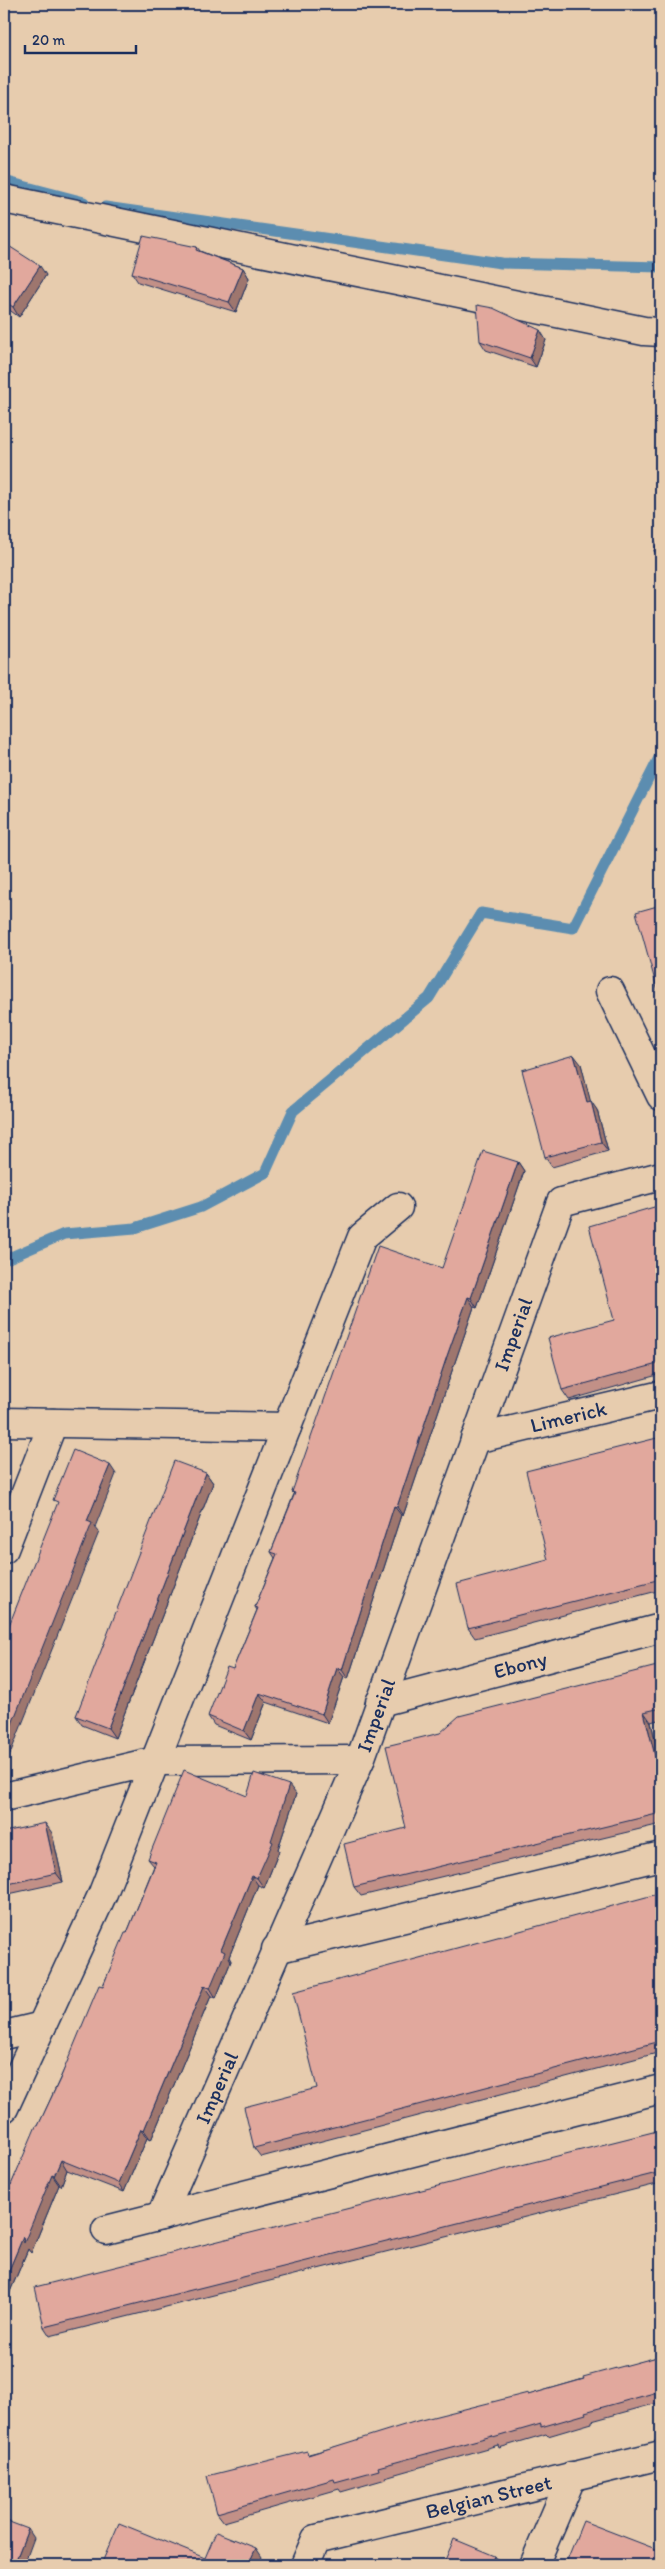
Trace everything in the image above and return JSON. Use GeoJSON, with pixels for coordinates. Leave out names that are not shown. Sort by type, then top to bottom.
{"type":"FeatureCollection","features":[{"type":"Feature","properties":{"kind":"street"},"geometry":{"type":"LineString","coordinates":[[4,199],[635,329],[661,332]]}},
{"type":"Feature","properties":{"kind":"street"},"geometry":{"type":"LineString","coordinates":[[610,991],[661,1096]]}},
{"type":"Feature","properties":{"kind":"street","name":"Imperial"},"geometry":{"type":"LineString","coordinates":[[160,2216],[360,1760],[561,1202],[661,1176]]}},
{"type":"Feature","properties":{"kind":"street"},"geometry":{"type":"LineString","coordinates":[[4,2108],[103,1893],[362,1237],[398,1207]]}},
{"type":"Feature","properties":{"kind":"street","name":"Limerick"},"geometry":{"type":"LineString","coordinates":[[475,1439],[661,1395]]}},
{"type":"Feature","properties":{"kind":"street"},"geometry":{"type":"LineString","coordinates":[[4,1422],[287,1427]]}},
{"type":"Feature","properties":{"kind":"street"},"geometry":{"type":"LineString","coordinates":[[4,1549],[52,1423]]}},
{"type":"Feature","properties":{"kind":"street","name":"Ebony"},"geometry":{"type":"LineString","coordinates":[[380,1702],[661,1628]]}},
{"type":"Feature","properties":{"kind":"street"},"geometry":{"type":"LineString","coordinates":[[4,1797],[155,1761],[360,1760]]}},
{"type":"Feature","properties":{"kind":"street"},"geometry":{"type":"LineString","coordinates":[[276,1949],[661,1856]]}},
{"type":"Feature","properties":{"kind":"street"},"geometry":{"type":"LineString","coordinates":[[4,2035],[42,2026]]}},
{"type":"Feature","properties":{"kind":"street"},"geometry":{"type":"LineString","coordinates":[[106,2230],[661,2089]]}},
{"type":"Feature","properties":{"kind":"street","name":"Belgian Street"},"geometry":{"type":"LineString","coordinates":[[305,2565],[316,2538],[661,2454]]}},
{"type":"Feature","properties":{"kind":"street"},"geometry":{"type":"LineString","coordinates":[[534,2565],[572,2476]]}},
{"type":"Feature","properties":{"kind":"building"},"geometry":{"type":"Polygon","coordinates":[[[143,236],[197,247],[196,250],[243,268],[229,302],[132,273],[143,236]]]}},
{"type":"Feature","properties":{"kind":"building"},"geometry":{"type":"Polygon","coordinates":[[[4,243],[40,266],[13,307],[4,301],[4,243]]]}},
{"type":"Feature","properties":{"kind":"building"},"geometry":{"type":"Polygon","coordinates":[[[477,305],[493,308],[540,330],[530,358],[480,341],[477,305]]]}},
{"type":"Feature","properties":{"kind":"building"},"geometry":{"type":"Polygon","coordinates":[[[661,535],[661,554],[654,551],[661,535]]]}},
{"type":"Feature","properties":{"kind":"building"},"geometry":{"type":"Polygon","coordinates":[[[661,905],[661,1003],[636,912],[661,905]]]}},
{"type":"Feature","properties":{"kind":"building"},"geometry":{"type":"Polygon","coordinates":[[[574,1055],[587,1102],[591,1101],[601,1142],[545,1157],[522,1070],[574,1055]]]}},
{"type":"Feature","properties":{"kind":"building"},"geometry":{"type":"Polygon","coordinates":[[[483,1151],[518,1162],[471,1298],[468,1297],[447,1356],[397,1507],[394,1506],[342,1670],[337,1668],[322,1714],[259,1693],[244,1731],[208,1716],[227,1667],[233,1669],[258,1608],[255,1607],[277,1554],[271,1552],[295,1493],[292,1492],[378,1246],[442,1268],[483,1151]]]}},
{"type":"Feature","properties":{"kind":"building"},"geometry":{"type":"Polygon","coordinates":[[[661,1205],[661,1363],[562,1390],[548,1338],[614,1320],[589,1226],[661,1205]]]}},
{"type":"Feature","properties":{"kind":"building"},"geometry":{"type":"Polygon","coordinates":[[[661,1437],[661,1579],[468,1628],[457,1584],[548,1560],[526,1471],[661,1437]]]}},
{"type":"Feature","properties":{"kind":"building"},"geometry":{"type":"Polygon","coordinates":[[[73,1450],[110,1465],[87,1521],[92,1523],[4,1744],[4,1638],[58,1502],[53,1500],[73,1450]]]}},
{"type":"Feature","properties":{"kind":"building"},"geometry":{"type":"Polygon","coordinates":[[[174,1461],[206,1473],[108,1728],[76,1716],[174,1461]]]}},
{"type":"Feature","properties":{"kind":"building"},"geometry":{"type":"Polygon","coordinates":[[[661,1665],[661,1708],[644,1712],[658,1768],[661,1767],[661,1813],[354,1887],[344,1844],[406,1828],[386,1746],[440,1733],[459,1716],[661,1665]]]}},
{"type":"Feature","properties":{"kind":"building"},"geometry":{"type":"Polygon","coordinates":[[[184,1770],[247,1796],[254,1773],[289,1785],[271,1841],[273,1842],[257,1878],[252,1876],[221,1950],[225,1952],[210,1988],[204,1986],[144,2130],[141,2129],[118,2183],[61,2160],[54,2176],[52,2175],[24,2243],[23,2237],[4,2282],[4,2198],[36,2126],[38,2126],[60,2079],[99,1985],[103,1986],[125,1933],[127,1933],[156,1862],[148,1859],[184,1770]]]}},
{"type":"Feature","properties":{"kind":"building"},"geometry":{"type":"Polygon","coordinates":[[[45,1823],[56,1873],[4,1885],[4,1832],[45,1823]]]}},
{"type":"Feature","properties":{"kind":"building"},"geometry":{"type":"Polygon","coordinates":[[[661,1893],[661,2041],[254,2148],[244,2107],[317,2088],[293,1992],[661,1893]]]}},
{"type":"Feature","properties":{"kind":"building"},"geometry":{"type":"Polygon","coordinates":[[[661,2130],[661,2172],[44,2327],[35,2287],[661,2130]]]}},
{"type":"Feature","properties":{"kind":"building"},"geometry":{"type":"Polygon","coordinates":[[[661,2356],[661,2391],[585,2412],[586,2414],[541,2427],[541,2424],[493,2438],[492,2436],[378,2467],[379,2470],[335,2482],[334,2479],[217,2513],[207,2476],[307,2451],[308,2455],[417,2421],[528,2393],[528,2395],[584,2379],[583,2377],[661,2356]]]}},
{"type":"Feature","properties":{"kind":"building"},"geometry":{"type":"Polygon","coordinates":[[[4,2520],[28,2529],[14,2565],[4,2565],[4,2520]]]}},
{"type":"Feature","properties":{"kind":"building"},"geometry":{"type":"Polygon","coordinates":[[[583,2521],[661,2551],[661,2565],[565,2565],[583,2521]]]}},
{"type":"Feature","properties":{"kind":"building"},"geometry":{"type":"Polygon","coordinates":[[[119,2523],[205,2558],[216,2532],[256,2548],[248,2565],[101,2565],[119,2523]]]}},
{"type":"Feature","properties":{"kind":"building"},"geometry":{"type":"Polygon","coordinates":[[[454,2539],[495,2556],[491,2565],[443,2565],[454,2539]]]}},
{"type":"Feature","properties":{"kind":"waterway"},"geometry":{"type":"LineString","coordinates":[[4,181],[84,202]]}},
{"type":"Feature","properties":{"kind":"waterway"},"geometry":{"type":"LineString","coordinates":[[105,207],[501,263],[661,267]]}},
{"type":"Feature","properties":{"kind":"waterway"},"geometry":{"type":"LineString","coordinates":[[4,1260],[64,1234],[135,1228],[201,1207],[265,1173],[293,1111],[429,998],[481,913],[573,928],[661,754]]}}]}
